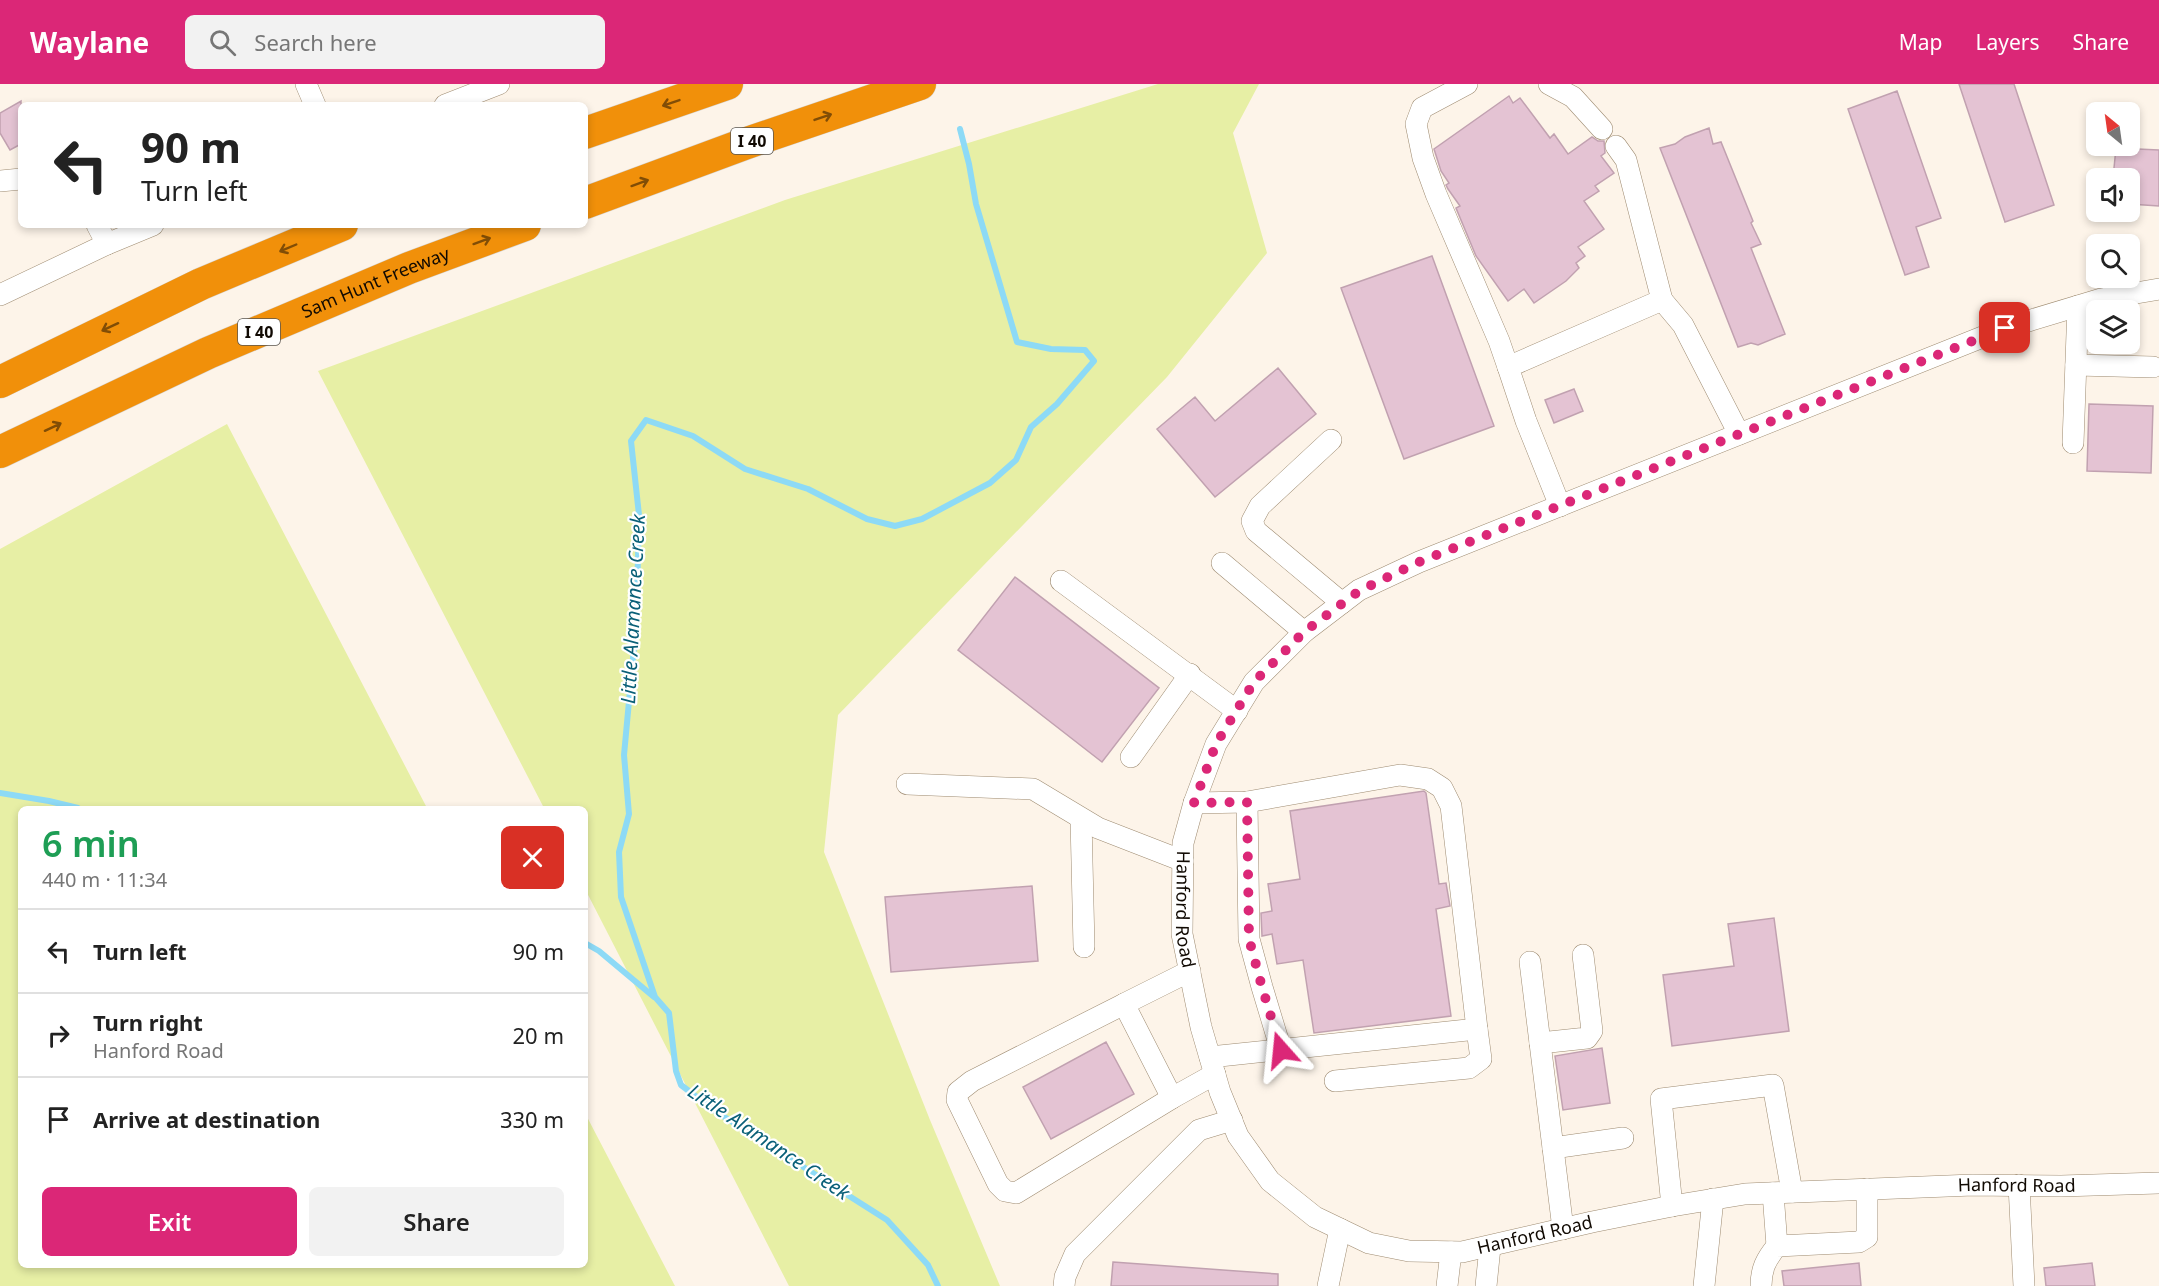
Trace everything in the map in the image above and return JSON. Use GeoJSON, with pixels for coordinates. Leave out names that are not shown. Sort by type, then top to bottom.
{"type":"FeatureCollection","features":[{"type":"Feature","properties":{"kind":"highway"},"geometry":{"type":"LineString","coordinates":[[588,132],[727,84]]}},
{"type":"Feature","properties":{"kind":"highway","name":"I 40"},"geometry":{"type":"LineString","coordinates":[[588,202],[747,143],[920,84]]}},
{"type":"Feature","properties":{"kind":"highway"},"geometry":{"type":"LineString","coordinates":[[0,382],[201,284],[335,228]]}},
{"type":"Feature","properties":{"kind":"highway","name":"Sam Hunt Freeway"},"geometry":{"type":"LineString","coordinates":[[0,452],[208,353],[409,268],[517,228]]}},
{"type":"Feature","properties":{"kind":"street"},"geometry":{"type":"LineString","coordinates":[[306,84],[314,102]]}},
{"type":"Feature","properties":{"kind":"street"},"geometry":{"type":"LineString","coordinates":[[453,102],[499,84]]}},
{"type":"Feature","properties":{"kind":"street"},"geometry":{"type":"LineString","coordinates":[[1467,84],[1422,108],[1416,124],[1436,194],[1499,341],[1526,421],[1560,506]]}},
{"type":"Feature","properties":{"kind":"street"},"geometry":{"type":"LineString","coordinates":[[1549,84],[1572,97],[1602,129]]}},
{"type":"Feature","properties":{"kind":"street"},"geometry":{"type":"LineString","coordinates":[[1616,146],[1626,159],[1662,300],[1683,325],[1739,434]]}},
{"type":"Feature","properties":{"kind":"street"},"geometry":{"type":"LineString","coordinates":[[0,181],[18,179]]}},
{"type":"Feature","properties":{"kind":"street"},"geometry":{"type":"LineString","coordinates":[[99,228],[107,244]]}},
{"type":"Feature","properties":{"kind":"street"},"geometry":{"type":"LineString","coordinates":[[0,296],[107,244],[146,228]]}},
{"type":"Feature","properties":{"kind":"street","name":"Hanford Road"},"geometry":{"type":"LineString","coordinates":[[2159,289],[2101,299],[2005,328],[1419,562],[1359,591],[1304,632],[1254,682],[1216,744],[1194,803],[1183,843],[1182,934],[1212,1066],[1238,1136],[1270,1181],[1315,1217],[1368,1243],[1409,1251],[1462,1252],[1672,1206],[1745,1194],[1973,1185],[2159,1183]]}},
{"type":"Feature","properties":{"kind":"street"},"geometry":{"type":"LineString","coordinates":[[1508,368],[1662,300]]}},
{"type":"Feature","properties":{"kind":"street"},"geometry":{"type":"LineString","coordinates":[[2073,443],[2078,306]]}},
{"type":"Feature","properties":{"kind":"street"},"geometry":{"type":"LineString","coordinates":[[2076,365],[2153,368]]}},
{"type":"Feature","properties":{"kind":"street"},"geometry":{"type":"LineString","coordinates":[[1331,440],[1260,506],[1252,520],[1257,531],[1342,603]]}},
{"type":"Feature","properties":{"kind":"street"},"geometry":{"type":"LineString","coordinates":[[1222,563],[1304,632]]}},
{"type":"Feature","properties":{"kind":"street"},"geometry":{"type":"LineString","coordinates":[[1061,581],[1237,711]]}},
{"type":"Feature","properties":{"kind":"street"},"geometry":{"type":"LineString","coordinates":[[1131,757],[1190,675]]}},
{"type":"Feature","properties":{"kind":"street"},"geometry":{"type":"LineString","coordinates":[[1194,803],[1247,802],[1400,775],[1428,779],[1442,788],[1451,806],[1480,1059],[1469,1068],[1335,1081]]}},
{"type":"Feature","properties":{"kind":"street"},"geometry":{"type":"LineString","coordinates":[[907,784],[1034,789],[1082,819],[1183,861]]}},
{"type":"Feature","properties":{"kind":"street"},"geometry":{"type":"LineString","coordinates":[[1247,802],[1249,939],[1281,1050]]}},
{"type":"Feature","properties":{"kind":"street"},"geometry":{"type":"LineString","coordinates":[[1082,819],[1084,947]]}},
{"type":"Feature","properties":{"kind":"street"},"geometry":{"type":"LineString","coordinates":[[1540,1042],[1587,1038],[1592,1030],[1583,955]]}},
{"type":"Feature","properties":{"kind":"street"},"geometry":{"type":"LineString","coordinates":[[1530,962],[1563,1229]]}},
{"type":"Feature","properties":{"kind":"street"},"geometry":{"type":"LineString","coordinates":[[1190,971],[972,1081],[958,1092],[957,1100],[998,1184],[1005,1191],[1016,1193],[1172,1098],[1212,1066],[1281,1050],[1477,1029]]}},
{"type":"Feature","properties":{"kind":"street"},"geometry":{"type":"LineString","coordinates":[[1124,1004],[1172,1098]]}},
{"type":"Feature","properties":{"kind":"street"},"geometry":{"type":"LineString","coordinates":[[1672,1206],[1660,1099],[1773,1085],[1783,1193],[1777,1246],[1766,1258],[1761,1274],[1761,1286]]}},
{"type":"Feature","properties":{"kind":"street"},"geometry":{"type":"LineString","coordinates":[[1064,1286],[1065,1276],[1075,1254],[1199,1130],[1232,1120]]}},
{"type":"Feature","properties":{"kind":"street"},"geometry":{"type":"LineString","coordinates":[[1553,1148],[1623,1138]]}},
{"type":"Feature","properties":{"kind":"street"},"geometry":{"type":"LineString","coordinates":[[2019,1185],[2024,1286]]}},
{"type":"Feature","properties":{"kind":"street"},"geometry":{"type":"LineString","coordinates":[[1777,1246],[1859,1242],[1867,1237],[1867,1189]]}},
{"type":"Feature","properties":{"kind":"street"},"geometry":{"type":"LineString","coordinates":[[1704,1286],[1713,1199]]}},
{"type":"Feature","properties":{"kind":"street"},"geometry":{"type":"LineString","coordinates":[[1328,1286],[1340,1229]]}},
{"type":"Feature","properties":{"kind":"street"},"geometry":{"type":"LineString","coordinates":[[1486,1286],[1490,1247]]}},
{"type":"Feature","properties":{"kind":"street"},"geometry":{"type":"LineString","coordinates":[[1447,1286],[1451,1252]]}},
{"type":"Feature","properties":{"kind":"green space"},"geometry":{"type":"Polygon","coordinates":[[[1158,84],[1259,84],[1233,133],[1267,253],[1167,377],[838,715],[824,852],[930,1120],[1000,1286],[789,1286],[588,895],[588,806],[543,806],[318,371],[785,200],[1158,84]]]}},
{"type":"Feature","properties":{"kind":"green space"},"geometry":{"type":"Polygon","coordinates":[[[227,424],[426,806],[18,806],[18,1268],[588,1268],[588,1119],[675,1286],[0,1286],[0,549],[227,424]]]}},
{"type":"Feature","properties":{"kind":"building"},"geometry":{"type":"Polygon","coordinates":[[[1959,84],[2014,84],[2054,205],[2005,222],[1959,84]]]}},
{"type":"Feature","properties":{"kind":"building"},"geometry":{"type":"Polygon","coordinates":[[[1897,91],[1941,218],[1916,227],[1929,267],[1905,275],[1848,109],[1897,91]]]}},
{"type":"Feature","properties":{"kind":"building"},"geometry":{"type":"Polygon","coordinates":[[[1509,96],[1513,103],[1520,98],[1550,138],[1554,134],[1568,154],[1592,137],[1598,141],[1604,141],[1605,153],[1601,156],[1614,173],[1595,186],[1599,191],[1584,201],[1604,229],[1578,247],[1585,256],[1576,263],[1579,268],[1566,281],[1534,303],[1524,289],[1508,301],[1476,256],[1456,208],[1460,206],[1446,185],[1449,183],[1441,171],[1434,149],[1509,96]]]}},
{"type":"Feature","properties":{"kind":"building"},"geometry":{"type":"Polygon","coordinates":[[[18,103],[18,146],[10,150],[0,133],[0,113],[18,103]]]}},
{"type":"Feature","properties":{"kind":"building"},"geometry":{"type":"Polygon","coordinates":[[[1709,128],[1713,144],[1721,142],[1753,221],[1751,223],[1761,244],[1751,248],[1785,334],[1758,345],[1751,343],[1738,347],[1660,148],[1675,144],[1685,137],[1709,128]]]}},
{"type":"Feature","properties":{"kind":"building"},"geometry":{"type":"Polygon","coordinates":[[[2140,149],[2159,150],[2159,206],[2140,205],[2140,168],[2114,168],[2115,156],[2140,156],[2140,149]]]}},
{"type":"Feature","properties":{"kind":"building"},"geometry":{"type":"Polygon","coordinates":[[[1432,256],[1494,426],[1404,459],[1341,288],[1432,256]]]}},
{"type":"Feature","properties":{"kind":"building"},"geometry":{"type":"Polygon","coordinates":[[[1278,368],[1316,414],[1215,497],[1157,429],[1195,397],[1215,421],[1278,368]]]}},
{"type":"Feature","properties":{"kind":"building"},"geometry":{"type":"Polygon","coordinates":[[[1574,389],[1583,411],[1554,423],[1545,400],[1574,389]]]}},
{"type":"Feature","properties":{"kind":"building"},"geometry":{"type":"Polygon","coordinates":[[[2089,404],[2153,406],[2151,473],[2087,471],[2089,404]]]}},
{"type":"Feature","properties":{"kind":"building"},"geometry":{"type":"Polygon","coordinates":[[[1015,577],[1159,688],[1102,762],[958,650],[1015,577]]]}},
{"type":"Feature","properties":{"kind":"building"},"geometry":{"type":"Polygon","coordinates":[[[1424,791],[1439,884],[1446,883],[1450,906],[1436,909],[1451,1016],[1314,1033],[1303,960],[1277,964],[1272,934],[1262,936],[1261,913],[1272,911],[1268,884],[1300,879],[1290,811],[1424,791]]]}},
{"type":"Feature","properties":{"kind":"building"},"geometry":{"type":"Polygon","coordinates":[[[1032,886],[1038,961],[891,972],[885,897],[1032,886]]]}},
{"type":"Feature","properties":{"kind":"building"},"geometry":{"type":"Polygon","coordinates":[[[1774,918],[1789,1031],[1672,1046],[1663,975],[1734,966],[1728,924],[1774,918]]]}},
{"type":"Feature","properties":{"kind":"building"},"geometry":{"type":"Polygon","coordinates":[[[1106,1042],[1134,1094],[1051,1139],[1023,1087],[1106,1042]]]}},
{"type":"Feature","properties":{"kind":"building"},"geometry":{"type":"Polygon","coordinates":[[[1602,1048],[1610,1103],[1563,1110],[1555,1056],[1602,1048]]]}},
{"type":"Feature","properties":{"kind":"building"},"geometry":{"type":"Polygon","coordinates":[[[1113,1262],[1278,1274],[1278,1286],[1111,1286],[1113,1262]]]}},
{"type":"Feature","properties":{"kind":"building"},"geometry":{"type":"Polygon","coordinates":[[[1859,1263],[1861,1286],[1784,1286],[1782,1271],[1859,1263]]]}},
{"type":"Feature","properties":{"kind":"building"},"geometry":{"type":"Polygon","coordinates":[[[2092,1263],[2095,1286],[2046,1286],[2044,1268],[2092,1263]]]}},
{"type":"Feature","properties":{"kind":"waterway","name":"Little Alamance Creek"},"geometry":{"type":"LineString","coordinates":[[938,1286],[928,1265],[887,1220],[715,1111],[681,1085],[676,1071],[669,1013],[655,997],[621,897],[619,852],[629,814],[624,755],[636,626],[638,558],[639,515],[631,441],[646,420],[693,436],[745,469],[808,489],[867,519],[895,526],[922,519],[990,483],[1016,460],[1031,427],[1057,404],[1094,361],[1085,350],[1051,349],[1017,342],[976,204],[960,129]]}},
{"type":"Feature","properties":{"kind":"waterway"},"geometry":{"type":"LineString","coordinates":[[0,793],[70,806]]}},
{"type":"Feature","properties":{"kind":"waterway"},"geometry":{"type":"LineString","coordinates":[[588,945],[599,951],[654,997]]}},
{"type":"Feature","properties":{"kind":"route"},"geometry":{"type":"LineString","coordinates":[[1281,1050],[1249,939],[1247,802],[1194,803],[1216,744],[1254,682],[1304,632],[1359,591],[1419,562],[2005,328]]}}]}
